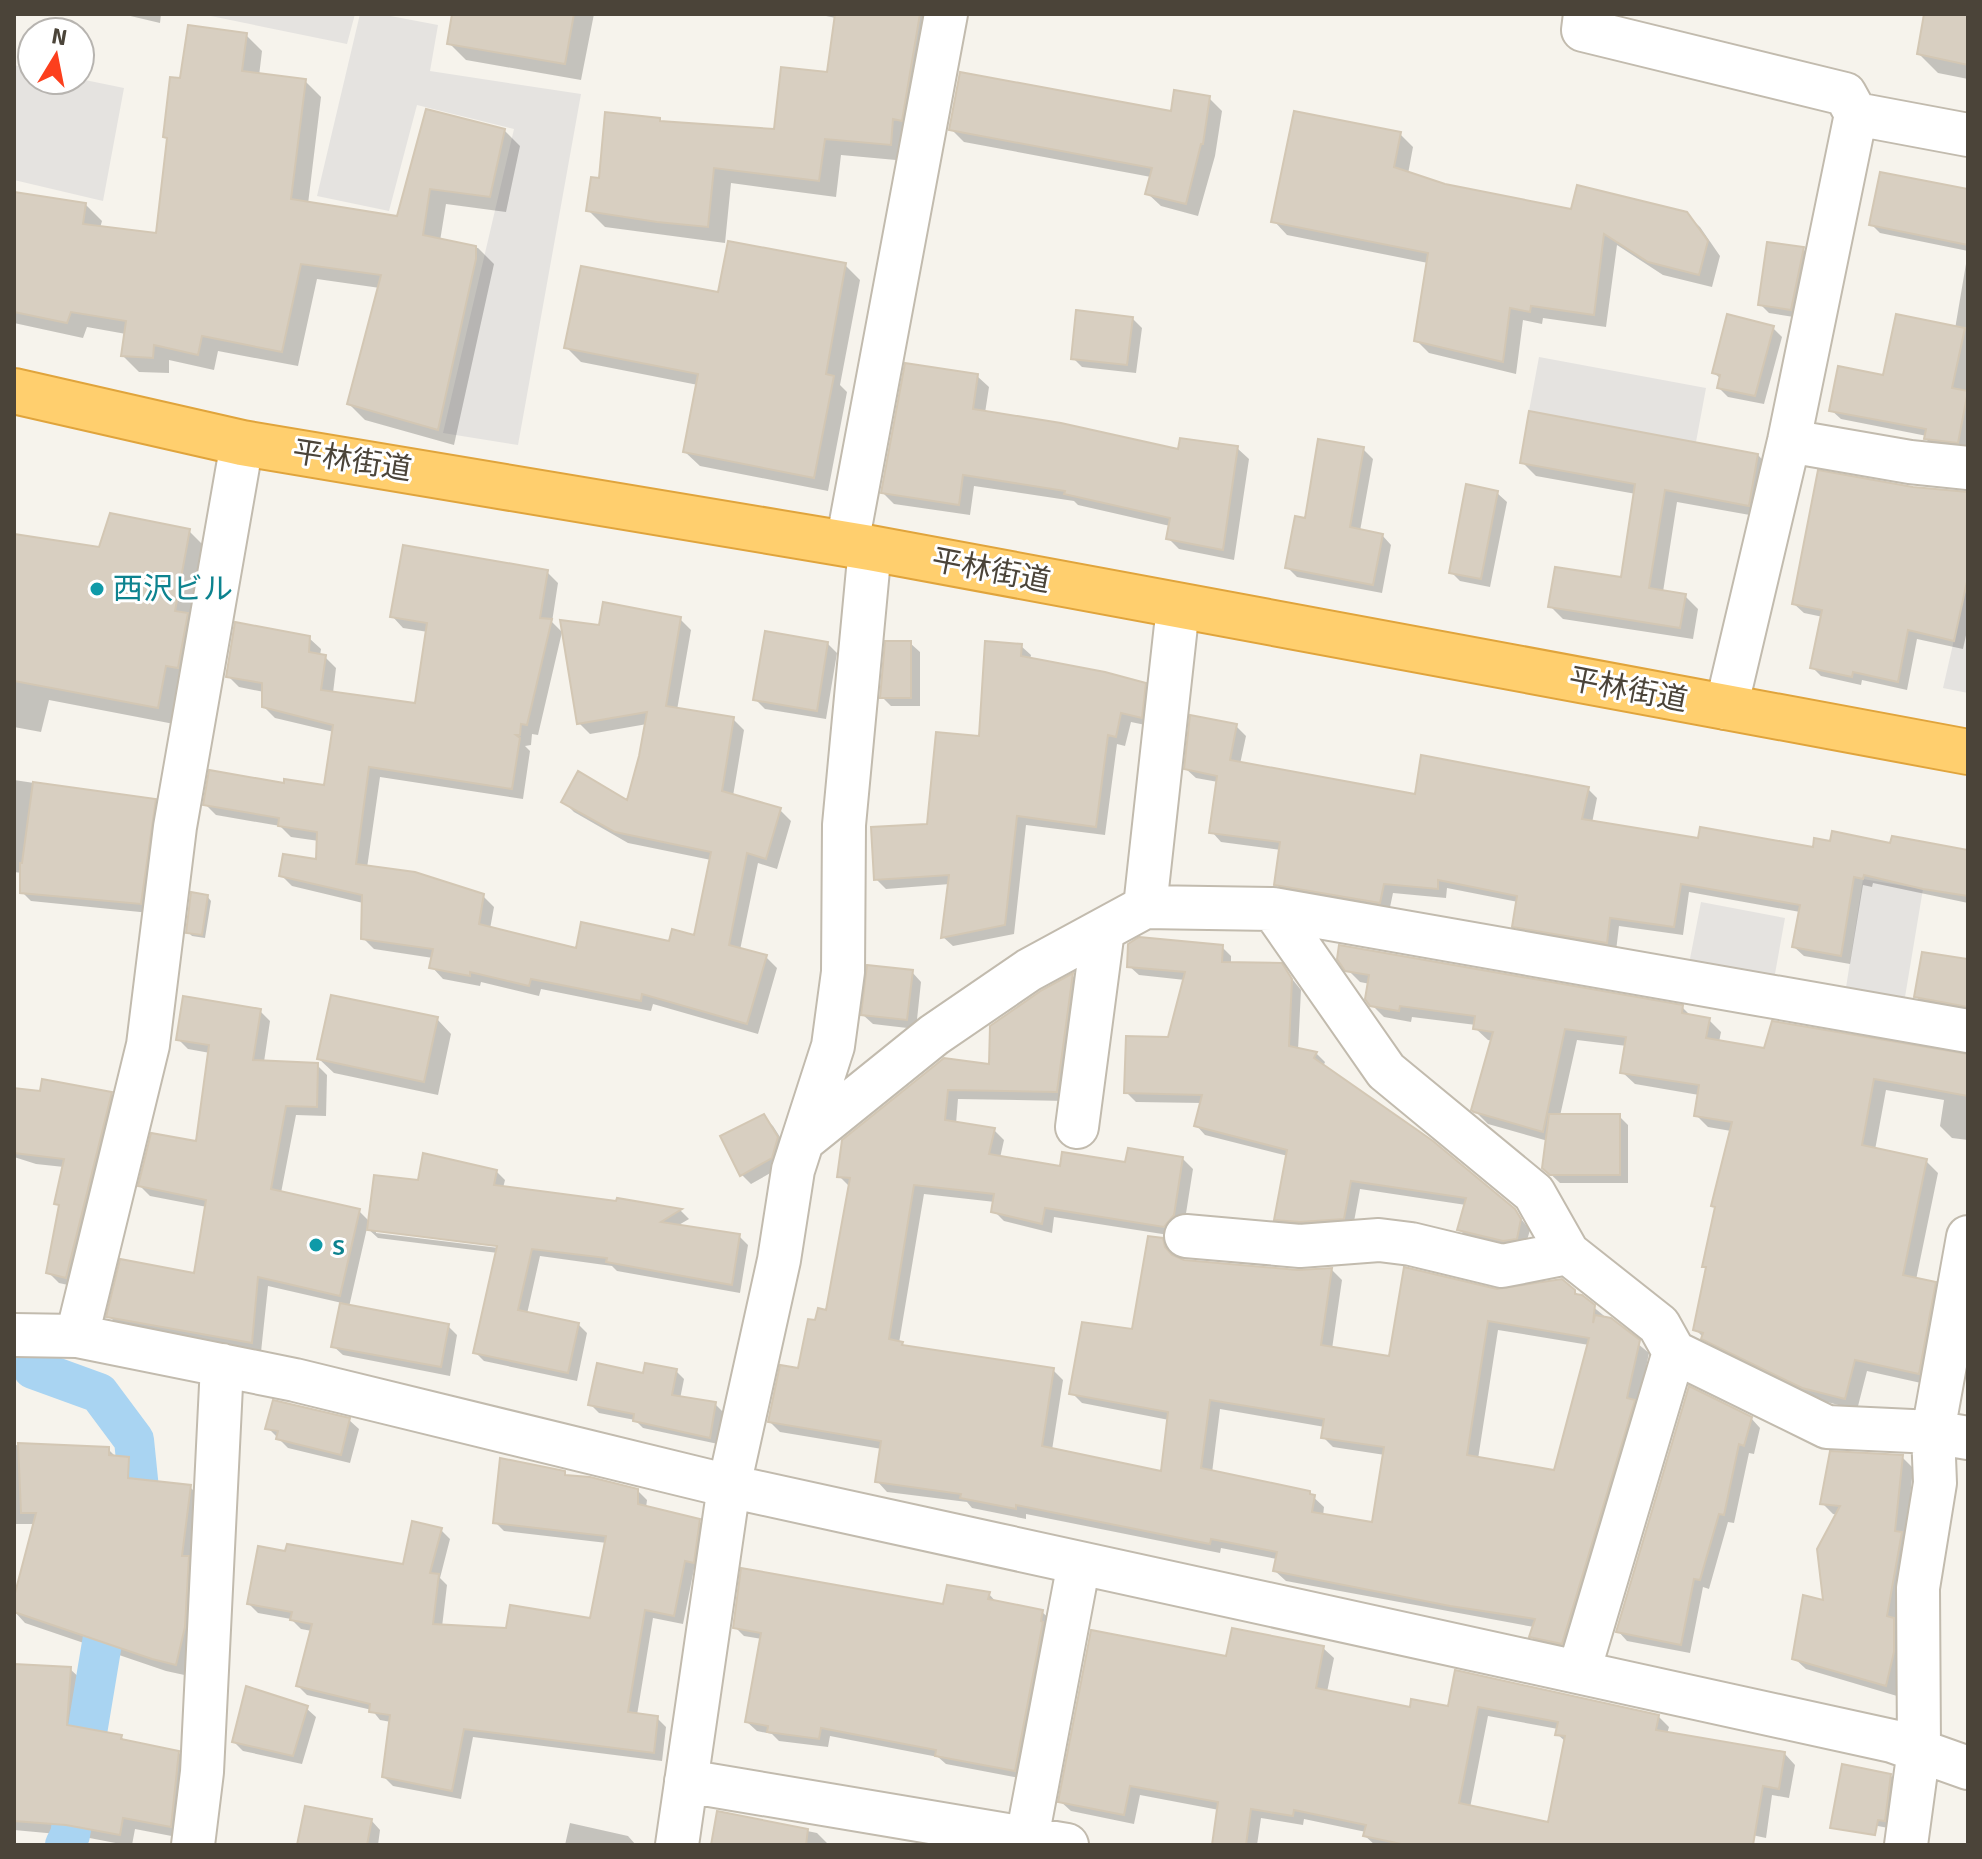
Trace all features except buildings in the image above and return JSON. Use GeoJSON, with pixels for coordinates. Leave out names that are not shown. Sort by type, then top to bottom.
{"type":"FeatureCollection","features":[{"type":"Feature","properties":{"kind":"highway","name":"平林街道"},"geometry":{"type":"LineString","coordinates":[[14,391],[242,443],[859,546],[1968,752]]}},
{"type":"Feature","properties":{"kind":"street"},"geometry":{"type":"LineString","coordinates":[[677,1845],[729,1486],[779,1260],[793,1170],[833,1046],[842,983],[844,825],[859,546],[946,14]]}},
{"type":"Feature","properties":{"kind":"street"},"geometry":{"type":"LineString","coordinates":[[1585,14],[1583,30],[1845,94],[1856,114],[1789,441],[1726,708]]}},
{"type":"Feature","properties":{"kind":"street"},"geometry":{"type":"LineString","coordinates":[[1856,114],[1968,135]]}},
{"type":"Feature","properties":{"kind":"street"},"geometry":{"type":"LineString","coordinates":[[1789,441],[1910,462],[1968,468]]}},
{"type":"Feature","properties":{"kind":"street"},"geometry":{"type":"LineString","coordinates":[[77,1336],[148,1045],[175,827],[242,443]]}},
{"type":"Feature","properties":{"kind":"street"},"geometry":{"type":"LineString","coordinates":[[1145,907],[1178,607]]}},
{"type":"Feature","properties":{"kind":"street"},"geometry":{"type":"LineString","coordinates":[[805,1139],[934,1035],[1029,970],[1145,907],[1273,909],[1968,1031]]}},
{"type":"Feature","properties":{"kind":"street"},"geometry":{"type":"LineString","coordinates":[[1273,909],[1386,1071],[1534,1193],[1568,1253],[1659,1325],[1674,1352],[1827,1427],[1950,1435]]}},
{"type":"Feature","properties":{"kind":"street"},"geometry":{"type":"LineString","coordinates":[[1077,1127],[1103,930]]}},
{"type":"Feature","properties":{"kind":"street"},"geometry":{"type":"LineString","coordinates":[[1186,1236],[1300,1246],[1379,1240],[1411,1244],[1502,1266],[1568,1253]]}},
{"type":"Feature","properties":{"kind":"street"},"geometry":{"type":"LineString","coordinates":[[1906,1845],[1919,1749],[1918,1588],[1935,1483],[1950,1435],[1968,1237]]}},
{"type":"Feature","properties":{"kind":"street"},"geometry":{"type":"LineString","coordinates":[[14,1335],[77,1336],[295,1380],[729,1486],[1892,1741],[1968,1768]]}},
{"type":"Feature","properties":{"kind":"street"},"geometry":{"type":"LineString","coordinates":[[1579,1671],[1674,1352]]}},
{"type":"Feature","properties":{"kind":"street"},"geometry":{"type":"LineString","coordinates":[[193,1845],[202,1772],[222,1365]]}},
{"type":"Feature","properties":{"kind":"street"},"geometry":{"type":"LineString","coordinates":[[1027,1838],[1079,1563]]}},
{"type":"Feature","properties":{"kind":"street"},"geometry":{"type":"LineString","coordinates":[[686,1781],[1067,1845]]}},
{"type":"Feature","properties":{"kind":"shaded area"},"geometry":{"type":"Polygon","coordinates":[[[201,14],[355,14],[347,44],[201,14]]]}},
{"type":"Feature","properties":{"kind":"shaded area"},"geometry":{"type":"Polygon","coordinates":[[[360,14],[380,14],[438,25],[430,71],[581,94],[518,445],[443,433],[514,129],[417,105],[389,211],[317,196],[360,14]]]}},
{"type":"Feature","properties":{"kind":"shaded area"},"geometry":{"type":"Polygon","coordinates":[[[14,65],[16,96],[96,96],[96,82],[124,88],[103,201],[14,180],[14,65]]]}},
{"type":"Feature","properties":{"kind":"shaded area"},"geometry":{"type":"Polygon","coordinates":[[[1539,357],[1706,388],[1696,442],[1529,411],[1539,357]]]}},
{"type":"Feature","properties":{"kind":"shaded area"},"geometry":{"type":"Polygon","coordinates":[[[1968,587],[1968,693],[1943,688],[1968,587]]]}},
{"type":"Feature","properties":{"kind":"shaded area"},"geometry":{"type":"Polygon","coordinates":[[[1863,879],[1923,889],[1904,1003],[1845,994],[1863,879]]]}},
{"type":"Feature","properties":{"kind":"shaded area"},"geometry":{"type":"Polygon","coordinates":[[[1701,902],[1785,918],[1773,985],[1688,969],[1701,902]]]}},
{"type":"Feature","properties":{"kind":"waterway"},"geometry":{"type":"LineString","coordinates":[[33,1369],[99,1393],[134,1440],[142,1519],[137,1534]]}},
{"type":"Feature","properties":{"kind":"waterway"},"geometry":{"type":"LineString","coordinates":[[65,1845],[70,1835],[106,1619],[117,1590]]}},
{"type":"Feature","properties":{"kind":"place","name":"西沢ビル"},"geometry":{"type":"Point","coordinates":[97,589]}},
{"type":"Feature","properties":{"kind":"place","name":"s"},"geometry":{"type":"Point","coordinates":[316,1245]}}]}
